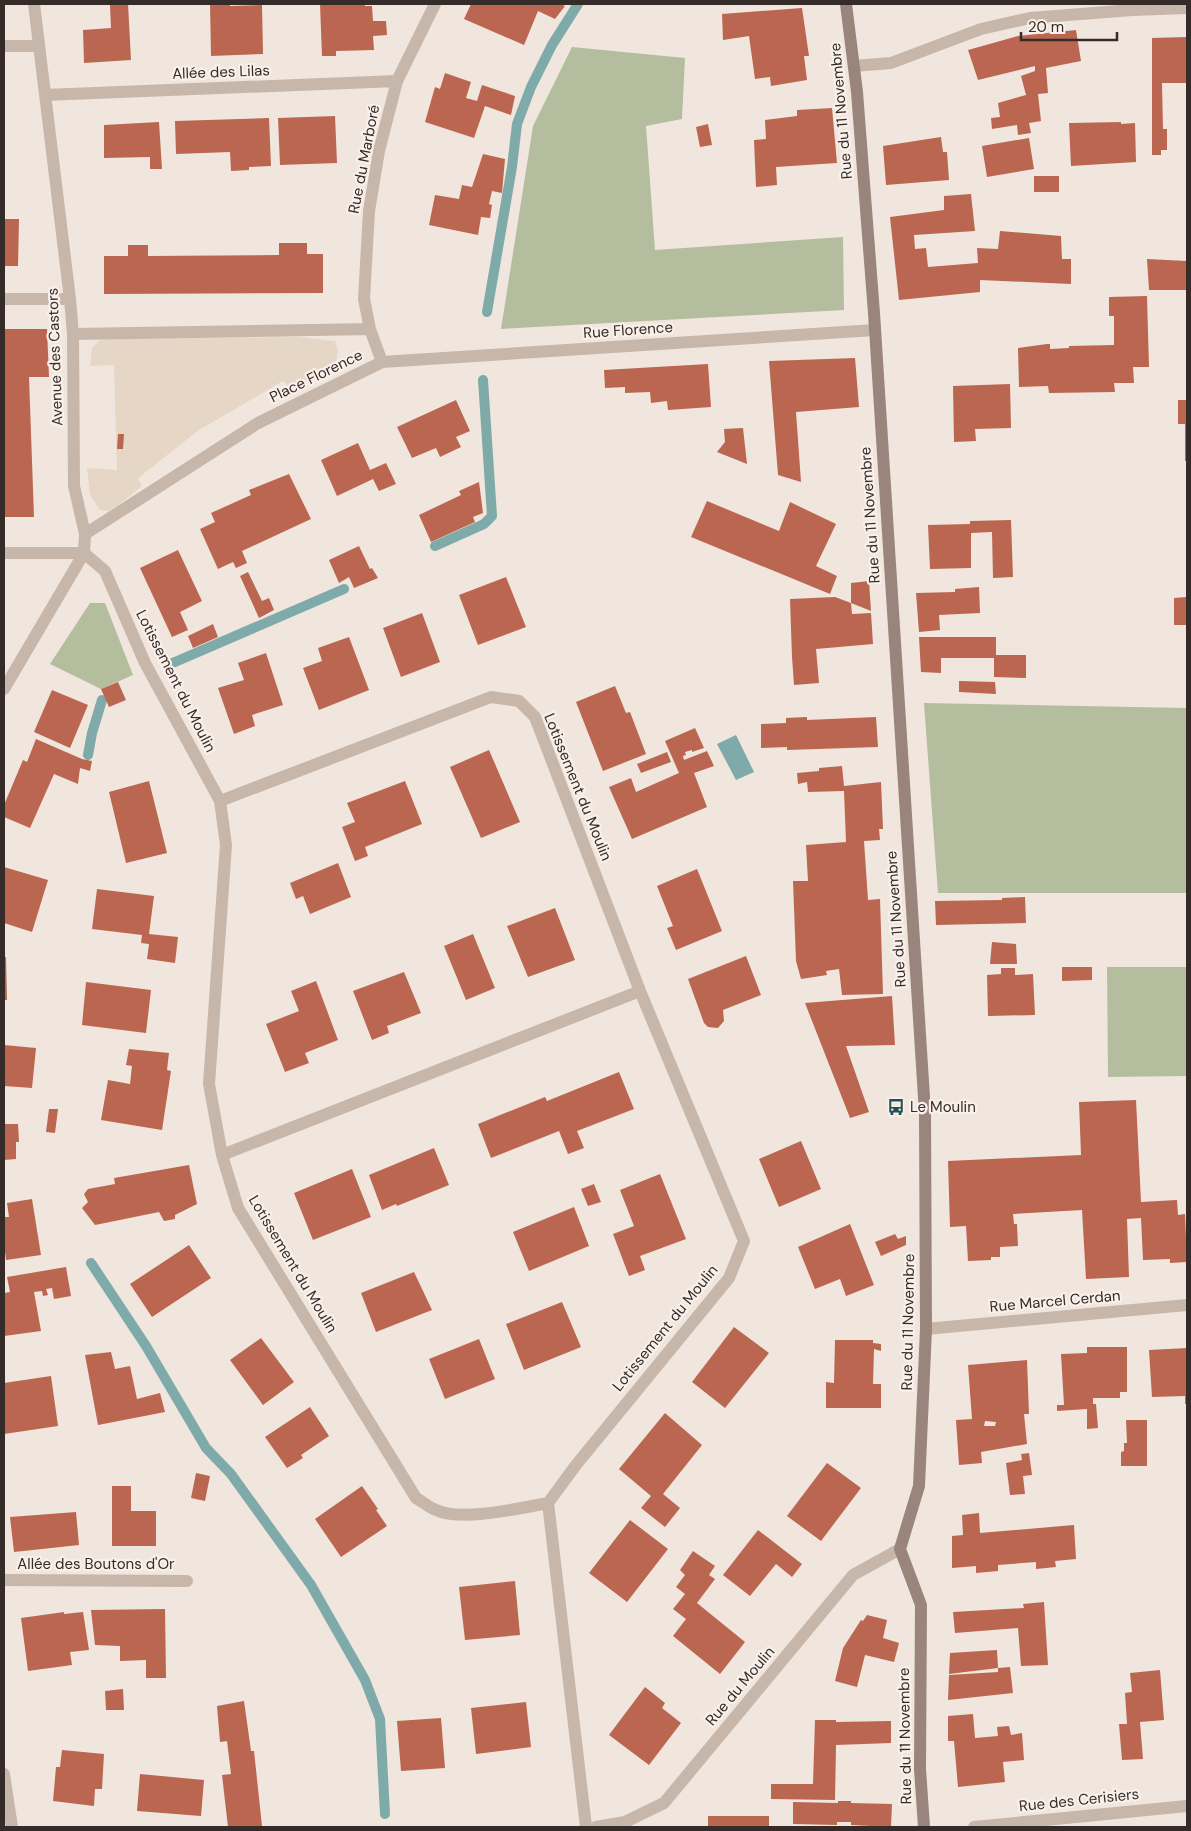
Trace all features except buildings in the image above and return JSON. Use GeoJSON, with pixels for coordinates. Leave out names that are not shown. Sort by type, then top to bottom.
{"type":"FeatureCollection","features":[{"type":"Feature","properties":{"kind":"street","name":"Avenue des Castors"},"geometry":{"type":"LineString","coordinates":[[4,689],[84,553],[85,534],[74,486],[73,334],[70,298],[34,4]]}},
{"type":"Feature","properties":{"kind":"street","name":"Rue du Marboré"},"geometry":{"type":"LineString","coordinates":[[370,329],[364,298],[369,211],[380,151],[397,81],[435,4]]}},
{"type":"Feature","properties":{"kind":"street","name":"Rue du 11 Novembre"},"geometry":{"type":"LineString","coordinates":[[846,4],[854,66],[875,330],[925,1113],[926,1329],[919,1486],[900,1549],[920,1605],[920,1769],[924,1827]]}},
{"type":"Feature","properties":{"kind":"street"},"geometry":{"type":"LineString","coordinates":[[854,66],[891,63],[981,29],[1030,18],[1132,10],[1187,8]]}},
{"type":"Feature","properties":{"kind":"street"},"geometry":{"type":"LineString","coordinates":[[4,46],[39,46]]}},
{"type":"Feature","properties":{"kind":"street","name":"Allée des Lilas"},"geometry":{"type":"LineString","coordinates":[[45,96],[397,81]]}},
{"type":"Feature","properties":{"kind":"street"},"geometry":{"type":"LineString","coordinates":[[4,299],[70,298]]}},
{"type":"Feature","properties":{"kind":"street","name":"Place Florence"},"geometry":{"type":"LineString","coordinates":[[73,334],[370,329],[382,362],[258,423],[85,534]]}},
{"type":"Feature","properties":{"kind":"street","name":"Rue Florence"},"geometry":{"type":"LineString","coordinates":[[382,362],[875,330]]}},
{"type":"Feature","properties":{"kind":"street"},"geometry":{"type":"LineString","coordinates":[[4,553],[84,553]]}},
{"type":"Feature","properties":{"kind":"street","name":"Lotissement du Moulin"},"geometry":{"type":"LineString","coordinates":[[84,553],[105,571],[145,663],[220,801],[226,845],[209,1084],[222,1155],[238,1208],[416,1498],[438,1511],[460,1514],[487,1513],[548,1503],[576,1465],[729,1278],[744,1241],[640,992],[535,717],[519,701],[491,697],[220,801]]}},
{"type":"Feature","properties":{"kind":"street"},"geometry":{"type":"LineString","coordinates":[[222,1155],[640,992]]}},
{"type":"Feature","properties":{"kind":"street","name":"Rue Marcel Cerdan"},"geometry":{"type":"LineString","coordinates":[[926,1329],[1187,1304]]}},
{"type":"Feature","properties":{"kind":"street"},"geometry":{"type":"LineString","coordinates":[[548,1503],[586,1827]]}},
{"type":"Feature","properties":{"kind":"street","name":"Rue du Moulin"},"geometry":{"type":"LineString","coordinates":[[596,1827],[625,1822],[664,1803],[853,1575],[900,1549]]}},
{"type":"Feature","properties":{"kind":"street","name":"Allée des Boutons d'Or"},"geometry":{"type":"LineString","coordinates":[[4,1580],[187,1581]]}},
{"type":"Feature","properties":{"kind":"street"},"geometry":{"type":"LineString","coordinates":[[4,1774],[12,1827]]}},
{"type":"Feature","properties":{"kind":"street","name":"Rue des Cerisiers"},"geometry":{"type":"LineString","coordinates":[[974,1827],[1187,1806]]}},
{"type":"Feature","properties":{"kind":"green space"},"geometry":{"type":"Polygon","coordinates":[[[572,47],[685,58],[682,119],[646,126],[655,250],[843,237],[844,310],[501,329],[533,126],[572,47]]]}},
{"type":"Feature","properties":{"kind":"green space"},"geometry":{"type":"Polygon","coordinates":[[[90,603],[105,603],[133,675],[101,689],[50,664],[90,603]]]}},
{"type":"Feature","properties":{"kind":"green space"},"geometry":{"type":"Polygon","coordinates":[[[924,703],[1187,708],[1187,893],[938,893],[924,703]]]}},
{"type":"Feature","properties":{"kind":"green space"},"geometry":{"type":"Polygon","coordinates":[[[1107,967],[1187,967],[1187,1076],[1108,1077],[1107,967]]]}},
{"type":"Feature","properties":{"kind":"shaded area"},"geometry":{"type":"Polygon","coordinates":[[[300,337],[335,341],[338,351],[336,362],[292,389],[283,381],[199,430],[138,478],[142,486],[117,506],[108,511],[100,510],[90,495],[87,468],[117,470],[114,365],[90,366],[92,348],[99,341],[108,339],[300,337]]]}},
{"type":"Feature","properties":{"kind":"water"},"geometry":{"type":"Polygon","coordinates":[[[736,735],[754,772],[736,780],[717,744],[736,735]]]}},
{"type":"Feature","properties":{"kind":"waterway"},"geometry":{"type":"LineString","coordinates":[[487,312],[512,167],[517,124],[531,87],[552,45],[578,4]]}},
{"type":"Feature","properties":{"kind":"waterway"},"geometry":{"type":"LineString","coordinates":[[435,546],[484,524],[492,516],[483,380]]}},
{"type":"Feature","properties":{"kind":"waterway"},"geometry":{"type":"LineString","coordinates":[[168,665],[344,589]]}},
{"type":"Feature","properties":{"kind":"waterway"},"geometry":{"type":"LineString","coordinates":[[88,755],[92,733],[102,700]]}},
{"type":"Feature","properties":{"kind":"waterway"},"geometry":{"type":"LineString","coordinates":[[91,1263],[146,1346],[206,1448],[231,1474],[311,1585],[365,1680],[380,1719],[385,1814]]}},
{"type":"Feature","properties":{"kind":"place","name":"Le Moulin"},"geometry":{"type":"Point","coordinates":[896,1107]}}]}
